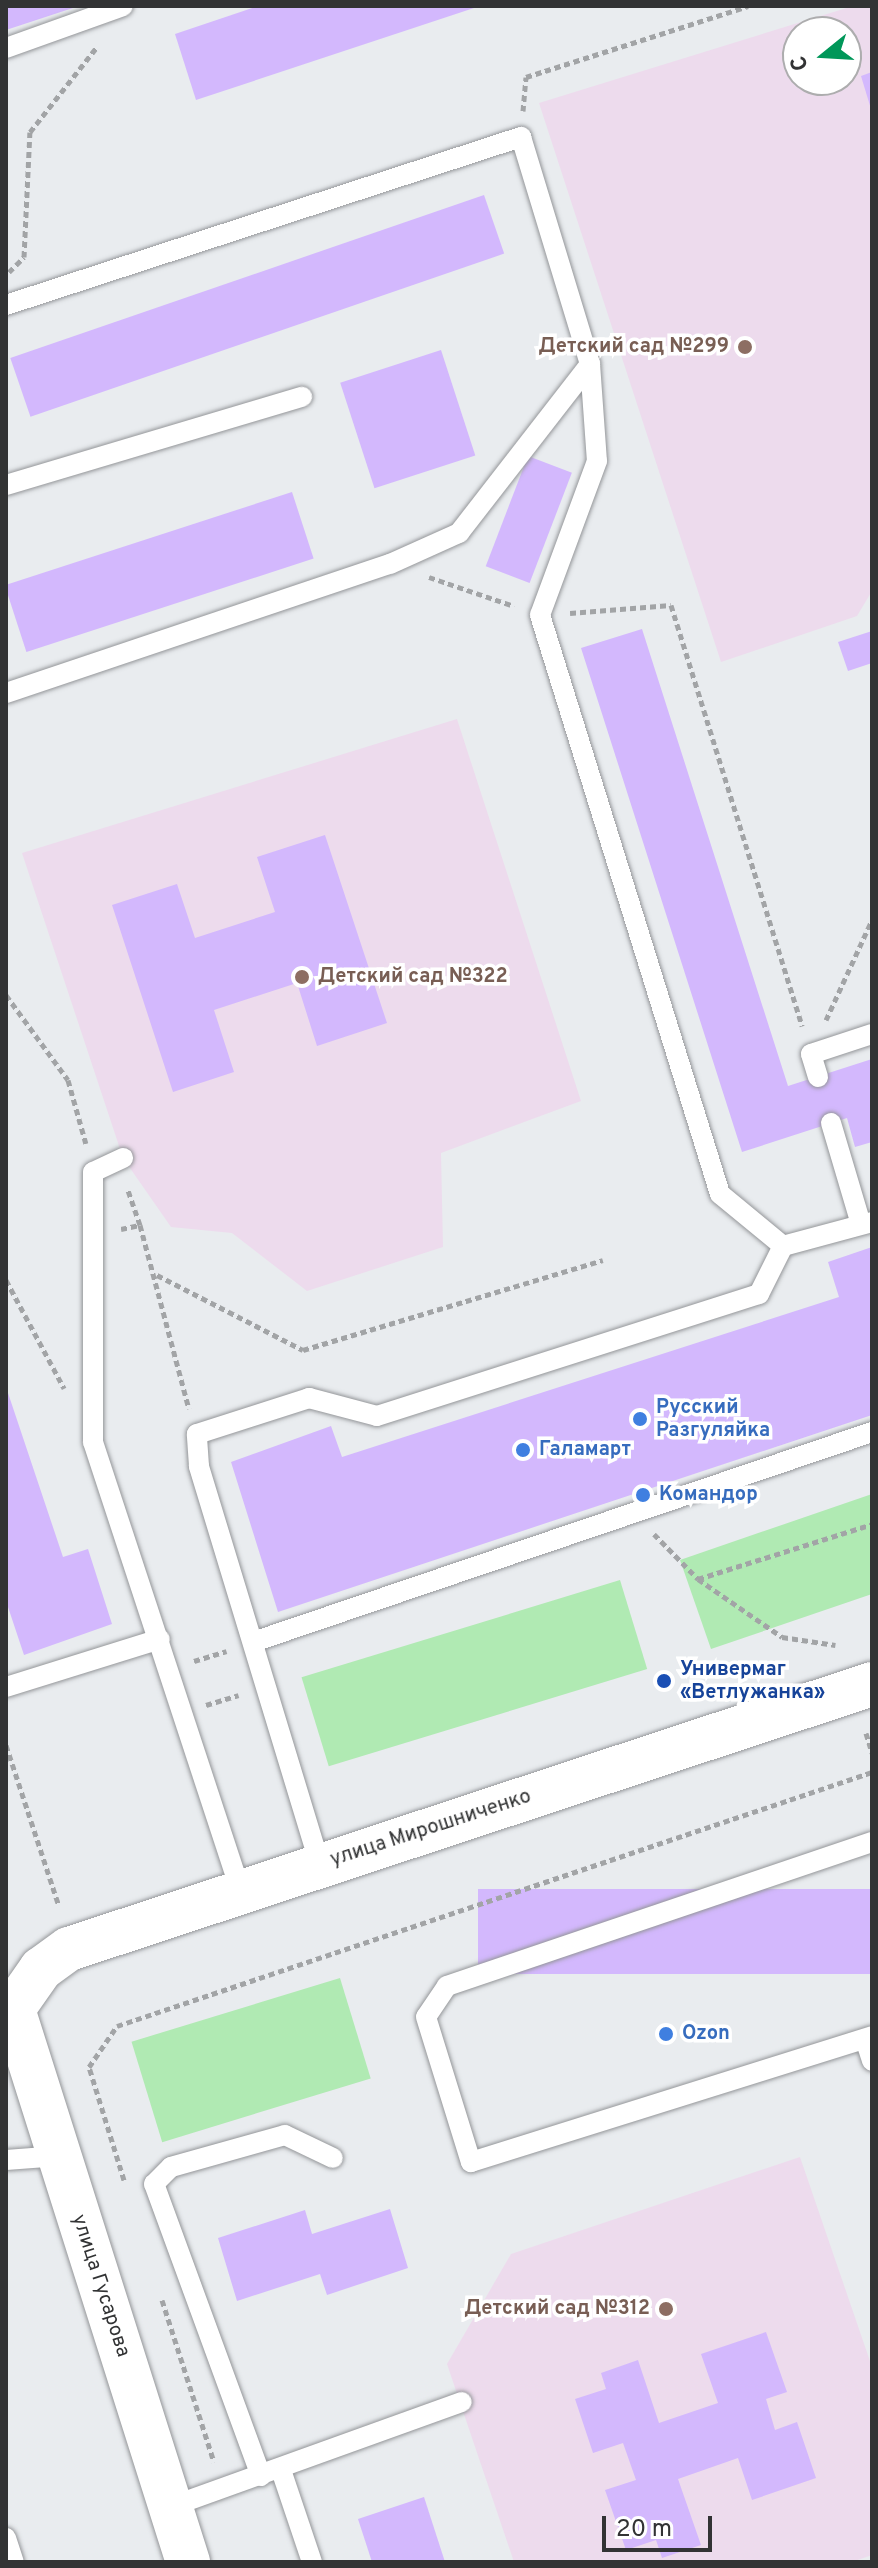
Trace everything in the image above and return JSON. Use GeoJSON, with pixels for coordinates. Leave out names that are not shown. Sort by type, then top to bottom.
{"type":"FeatureCollection","features":[{"type":"Feature","properties":{"kind":"street","name":"улица Мирошниченко"},"geometry":{"type":"LineString","coordinates":[[10,2011],[41,1969],[69,1949],[240,1890],[872,1684]]}},
{"type":"Feature","properties":{"kind":"street","name":"улица Гусарова"},"geometry":{"type":"LineString","coordinates":[[10,2011],[188,2562]]}},
{"type":"Feature","properties":{"kind":"lane"},"geometry":{"type":"LineString","coordinates":[[6,48],[123,6]]}},
{"type":"Feature","properties":{"kind":"lane"},"geometry":{"type":"LineString","coordinates":[[6,305],[521,137],[590,364],[597,461],[540,615],[720,1194],[783,1246]]}},
{"type":"Feature","properties":{"kind":"lane"},"geometry":{"type":"LineString","coordinates":[[6,693],[390,564],[459,533],[590,364]]}},
{"type":"Feature","properties":{"kind":"lane"},"geometry":{"type":"LineString","coordinates":[[6,485],[302,397]]}},
{"type":"Feature","properties":{"kind":"lane"},"geometry":{"type":"LineString","coordinates":[[818,1077],[811,1054],[872,1034]]}},
{"type":"Feature","properties":{"kind":"lane"},"geometry":{"type":"LineString","coordinates":[[320,1865],[266,1687],[245,1645],[199,1466],[197,1434],[309,1398],[377,1416],[759,1294],[783,1246],[866,1223],[831,1123]]}},
{"type":"Feature","properties":{"kind":"lane"},"geometry":{"type":"LineString","coordinates":[[123,1158],[93,1172],[93,1442],[240,1890]]}},
{"type":"Feature","properties":{"kind":"lane"},"geometry":{"type":"LineString","coordinates":[[245,1645],[872,1432]]}},
{"type":"Feature","properties":{"kind":"lane"},"geometry":{"type":"LineString","coordinates":[[6,1687],[160,1639]]}},
{"type":"Feature","properties":{"kind":"lane"},"geometry":{"type":"LineString","coordinates":[[872,1842],[447,1986],[426,2017],[471,2162],[868,2037],[872,2061]]}},
{"type":"Feature","properties":{"kind":"lane"},"geometry":{"type":"LineString","coordinates":[[261,2476],[154,2184],[171,2167],[285,2135],[333,2158]]}},
{"type":"Feature","properties":{"kind":"lane"},"geometry":{"type":"LineString","coordinates":[[6,2160],[59,2156]]}},
{"type":"Feature","properties":{"kind":"lane"},"geometry":{"type":"LineString","coordinates":[[170,2507],[281,2470],[462,2402]]}},
{"type":"Feature","properties":{"kind":"lane"},"geometry":{"type":"LineString","coordinates":[[281,2470],[312,2562]]}},
{"type":"Feature","properties":{"kind":"lane"},"geometry":{"type":"LineString","coordinates":[[6,2538],[14,2562]]}},
{"type":"Feature","properties":{"kind":"path"},"geometry":{"type":"LineString","coordinates":[[521,137],[526,77],[748,6]]}},
{"type":"Feature","properties":{"kind":"path"},"geometry":{"type":"LineString","coordinates":[[6,274],[24,257],[30,132],[102,40]]}},
{"type":"Feature","properties":{"kind":"path"},"geometry":{"type":"LineString","coordinates":[[390,564],[540,615],[671,605],[811,1054]]}},
{"type":"Feature","properties":{"kind":"path"},"geometry":{"type":"LineString","coordinates":[[811,1054],[872,920]]}},
{"type":"Feature","properties":{"kind":"path"},"geometry":{"type":"LineString","coordinates":[[6,995],[68,1080],[93,1172]]}},
{"type":"Feature","properties":{"kind":"path"},"geometry":{"type":"LineString","coordinates":[[140,1225],[157,1275],[161,1318],[197,1434]]}},
{"type":"Feature","properties":{"kind":"path"},"geometry":{"type":"LineString","coordinates":[[157,1275],[303,1350],[603,1260]]}},
{"type":"Feature","properties":{"kind":"path"},"geometry":{"type":"LineString","coordinates":[[6,1280],[93,1442]]}},
{"type":"Feature","properties":{"kind":"path"},"geometry":{"type":"LineString","coordinates":[[632,1512],[698,1579],[782,1637],[835,1645]]}},
{"type":"Feature","properties":{"kind":"path"},"geometry":{"type":"LineString","coordinates":[[698,1579],[872,1524]]}},
{"type":"Feature","properties":{"kind":"path"},"geometry":{"type":"LineString","coordinates":[[200,1660],[245,1645]]}},
{"type":"Feature","properties":{"kind":"path"},"geometry":{"type":"LineString","coordinates":[[184,1712],[266,1687]]}},
{"type":"Feature","properties":{"kind":"path"},"geometry":{"type":"LineString","coordinates":[[866,1733],[872,1753]]}},
{"type":"Feature","properties":{"kind":"path"},"geometry":{"type":"LineString","coordinates":[[6,1745],[59,1906]]}},
{"type":"Feature","properties":{"kind":"path"},"geometry":{"type":"LineString","coordinates":[[127,2188],[89,2067],[117,2026],[872,1772]]}},
{"type":"Feature","properties":{"kind":"path"},"geometry":{"type":"LineString","coordinates":[[160,2293],[222,2490]]}},
{"type":"Feature","properties":{"kind":"shaded area","name":"Детский сад №299"},"geometry":{"type":"Polygon","coordinates":[[[853,6],[872,6],[872,591],[857,616],[721,662],[539,103],[782,28],[782,96],[862,96],[862,16],[821,16],[853,6]]]}},
{"type":"Feature","properties":{"kind":"shaded area","name":"Детский сад №322"},"geometry":{"type":"Polygon","coordinates":[[[457,719],[581,1101],[441,1153],[443,1247],[307,1291],[232,1233],[171,1227],[123,1158],[22,853],[457,719]]]}},
{"type":"Feature","properties":{"kind":"shaded area","name":"Детский сад №312"},"geometry":{"type":"Polygon","coordinates":[[[800,2157],[872,2367],[872,2555],[852,2562],[514,2562],[447,2364],[511,2254],[800,2157]]]}},
{"type":"Feature","properties":{"kind":"green space"},"geometry":{"type":"Polygon","coordinates":[[[872,1494],[872,1594],[711,1649],[680,1560],[872,1494]]]}},
{"type":"Feature","properties":{"kind":"green space"},"geometry":{"type":"Polygon","coordinates":[[[620,1580],[647,1669],[329,1766],[302,1677],[620,1580]]]}},
{"type":"Feature","properties":{"kind":"green space"},"geometry":{"type":"Polygon","coordinates":[[[340,1978],[371,2078],[162,2142],[132,2042],[340,1978]]]}},
{"type":"Feature","properties":{"kind":"building"},"geometry":{"type":"Polygon","coordinates":[[[6,6],[76,6],[76,7],[6,30],[6,6]]]}},
{"type":"Feature","properties":{"kind":"building"},"geometry":{"type":"Polygon","coordinates":[[[258,6],[477,7],[196,100],[175,34],[258,6]]]}},
{"type":"Feature","properties":{"kind":"building"},"geometry":{"type":"Polygon","coordinates":[[[872,72],[872,109],[862,79],[862,76],[872,72]]]}},
{"type":"Feature","properties":{"kind":"building"},"geometry":{"type":"Polygon","coordinates":[[[484,195],[504,254],[30,417],[10,358],[484,195]]]}},
{"type":"Feature","properties":{"kind":"building"},"geometry":{"type":"Polygon","coordinates":[[[441,350],[475,456],[374,488],[340,383],[441,350]]]}},
{"type":"Feature","properties":{"kind":"building"},"geometry":{"type":"Polygon","coordinates":[[[528,456],[572,473],[530,583],[486,566],[528,456]]]}},
{"type":"Feature","properties":{"kind":"building"},"geometry":{"type":"Polygon","coordinates":[[[292,492],[314,559],[26,652],[6,585],[292,492]]]}},
{"type":"Feature","properties":{"kind":"building"},"geometry":{"type":"Polygon","coordinates":[[[642,629],[788,1086],[872,1059],[872,1142],[855,1147],[847,1118],[742,1152],[581,648],[642,629]]]}},
{"type":"Feature","properties":{"kind":"building"},"geometry":{"type":"Polygon","coordinates":[[[872,631],[872,663],[848,671],[838,642],[872,631]]]}},
{"type":"Feature","properties":{"kind":"building"},"geometry":{"type":"Polygon","coordinates":[[[325,835],[387,1023],[317,1046],[297,983],[214,1010],[234,1072],[173,1092],[112,905],[177,884],[195,938],[275,912],[257,857],[325,835]]]}},
{"type":"Feature","properties":{"kind":"building"},"geometry":{"type":"Polygon","coordinates":[[[872,1247],[872,1415],[278,1612],[231,1462],[331,1426],[342,1457],[839,1297],[828,1262],[872,1247]]]}},
{"type":"Feature","properties":{"kind":"building"},"geometry":{"type":"Polygon","coordinates":[[[6,1387],[63,1557],[88,1549],[112,1624],[24,1655],[6,1601],[6,1387]]]}},
{"type":"Feature","properties":{"kind":"building"},"geometry":{"type":"Polygon","coordinates":[[[478,1889],[872,1889],[872,1974],[478,1974],[478,1889]]]}},
{"type":"Feature","properties":{"kind":"building"},"geometry":{"type":"Polygon","coordinates":[[[390,2209],[408,2268],[327,2295],[320,2274],[237,2301],[218,2238],[305,2210],[312,2234],[390,2209]]]}},
{"type":"Feature","properties":{"kind":"building"},"geometry":{"type":"Polygon","coordinates":[[[766,2332],[787,2392],[766,2399],[775,2430],[797,2422],[816,2478],[752,2500],[738,2458],[678,2479],[701,2545],[662,2558],[656,2540],[626,2550],[605,2490],[636,2480],[623,2443],[593,2453],[575,2399],[606,2389],[601,2373],[638,2360],[659,2423],[718,2403],[701,2354],[766,2332]]]}},
{"type":"Feature","properties":{"kind":"building"},"geometry":{"type":"Polygon","coordinates":[[[424,2497],[445,2562],[372,2562],[358,2519],[424,2497]]]}},
{"type":"Feature","properties":{"kind":"place","name":"Детский сад №299"},"geometry":{"type":"Point","coordinates":[745,347]}},
{"type":"Feature","properties":{"kind":"place","name":"Детский сад №322"},"geometry":{"type":"Point","coordinates":[302,977]}},
{"type":"Feature","properties":{"kind":"place","name":"Русский Разгуляйка"},"geometry":{"type":"Point","coordinates":[640,1419]}},
{"type":"Feature","properties":{"kind":"place","name":"Галамарт"},"geometry":{"type":"Point","coordinates":[523,1450]}},
{"type":"Feature","properties":{"kind":"place","name":"Командор"},"geometry":{"type":"Point","coordinates":[643,1495]}},
{"type":"Feature","properties":{"kind":"place","name":"Универмаг «Ветлужанка»"},"geometry":{"type":"Point","coordinates":[664,1681]}},
{"type":"Feature","properties":{"kind":"place","name":"Ozon"},"geometry":{"type":"Point","coordinates":[666,2034]}},
{"type":"Feature","properties":{"kind":"place","name":"Детский сад №312"},"geometry":{"type":"Point","coordinates":[666,2309]}}]}
